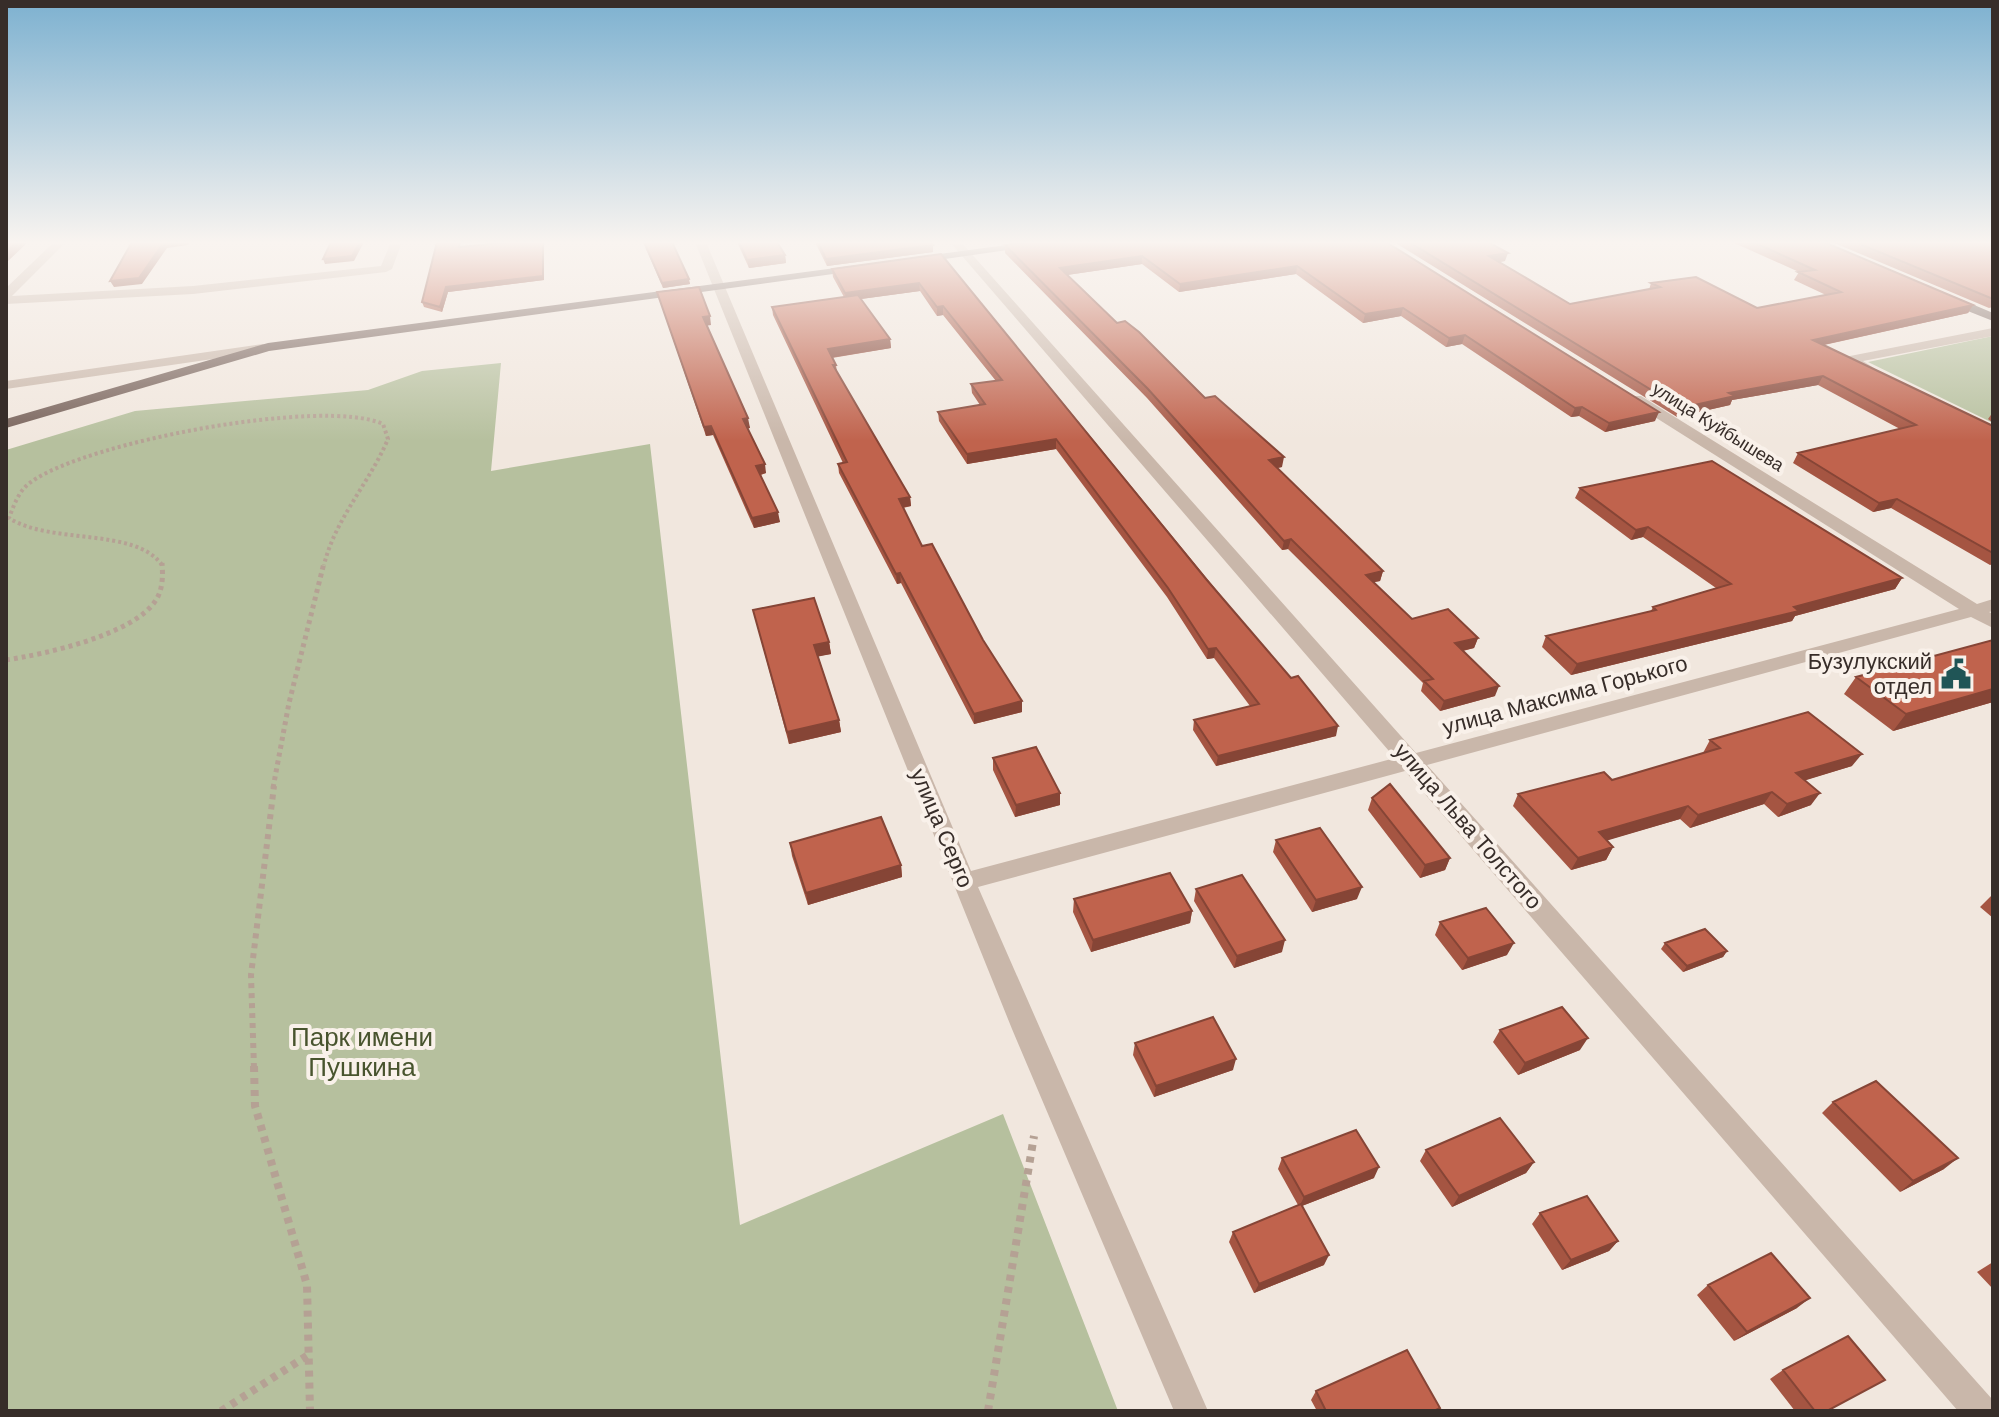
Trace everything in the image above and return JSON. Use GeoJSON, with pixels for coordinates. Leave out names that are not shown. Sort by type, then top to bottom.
{"type":"FeatureCollection","features":[{"type":"Feature","properties":{"kind":"main road"},"geometry":{"type":"LineString","coordinates":[[6,424],[268,347],[555,308]]}},
{"type":"Feature","properties":{"kind":"main road"},"geometry":{"type":"LineString","coordinates":[[1972,308],[1993,317]]}},
{"type":"Feature","properties":{"kind":"street","name":"улица Серго"},"geometry":{"type":"LineString","coordinates":[[727,308],[964,882],[1191,1411]]}},
{"type":"Feature","properties":{"kind":"street","name":"улица Льва Толстого"},"geometry":{"type":"LineString","coordinates":[[1013,308],[1980,1411]]}},
{"type":"Feature","properties":{"kind":"street"},"geometry":{"type":"LineString","coordinates":[[1889,379],[1850,360],[1993,332]]}},
{"type":"Feature","properties":{"kind":"street"},"geometry":{"type":"LineString","coordinates":[[6,385],[268,347]]}},
{"type":"Feature","properties":{"kind":"street","name":"улица Куйбышева"},"geometry":{"type":"LineString","coordinates":[[1616,387],[1984,608],[1993,622]]}},
{"type":"Feature","properties":{"kind":"street","name":"улица Максима Горького"},"geometry":{"type":"LineString","coordinates":[[964,882],[1984,608]]}},
{"type":"Feature","properties":{"kind":"path"},"geometry":{"type":"LineString","coordinates":[[6,660],[50,652],[111,630],[150,607],[164,584],[162,562],[126,542],[28,530],[9,518],[16,499],[32,481],[73,462],[112,450],[203,431],[345,414],[365,416],[383,424],[388,439],[376,468],[329,543],[292,689],[271,801],[251,975],[255,1106],[307,1285],[310,1411]]}},
{"type":"Feature","properties":{"kind":"path"},"geometry":{"type":"LineString","coordinates":[[988,1411],[1034,1136]]}},
{"type":"Feature","properties":{"kind":"path"},"geometry":{"type":"LineString","coordinates":[[221,1411],[310,1354]]}},
{"type":"Feature","properties":{"kind":"green space"},"geometry":{"type":"Polygon","coordinates":[[[1993,336],[1993,423],[1868,362],[1993,336]]]}},
{"type":"Feature","properties":{"kind":"green space","name":"Парк имени Пушкина"},"geometry":{"type":"Polygon","coordinates":[[[501,363],[491,471],[650,444],[740,1225],[1003,1114],[1118,1411],[6,1411],[6,450],[135,411],[368,390],[422,371],[501,363]]]}},
{"type":"Feature","properties":{"kind":"building"},"geometry":{"type":"Polygon","coordinates":[[[663,308],[707,308],[710,316],[703,317],[748,418],[743,419],[765,464],[756,466],[778,512],[752,518],[711,426],[704,427],[663,308]]]}},
{"type":"Feature","properties":{"kind":"building"},"geometry":{"type":"Polygon","coordinates":[[[773,308],[868,308],[890,339],[828,349],[836,365],[833,365],[910,497],[899,499],[922,546],[932,544],[983,640],[1022,701],[974,714],[838,464],[847,462],[773,308]]]}},
{"type":"Feature","properties":{"kind":"building"},"geometry":{"type":"Polygon","coordinates":[[[945,308],[985,308],[1206,579],[1291,678],[1298,676],[1338,726],[1218,756],[1194,720],[1259,704],[1216,648],[1208,649],[1168,588],[1056,439],[967,454],[938,412],[985,404],[971,384],[1002,380],[945,308]]]}},
{"type":"Feature","properties":{"kind":"building"},"geometry":{"type":"Polygon","coordinates":[[[1068,308],[1102,308],[1117,323],[1125,321],[1205,398],[1215,396],[1284,457],[1269,460],[1383,571],[1366,575],[1412,619],[1448,609],[1478,638],[1455,643],[1499,686],[1444,701],[1424,681],[1433,679],[1291,539],[1284,541],[1148,389],[1068,308]]]}},
{"type":"Feature","properties":{"kind":"building"},"geometry":{"type":"Polygon","coordinates":[[[1357,308],[1402,308],[1365,314],[1357,308]]]}},
{"type":"Feature","properties":{"kind":"building"},"geometry":{"type":"Polygon","coordinates":[[[1403,308],[1492,308],[1659,412],[1609,423],[1582,407],[1575,408],[1465,335],[1449,338],[1403,308]]]}},
{"type":"Feature","properties":{"kind":"building"},"geometry":{"type":"Polygon","coordinates":[[[1517,308],[1959,308],[1813,340],[1993,426],[1993,553],[1897,499],[1879,503],[1798,453],[1916,425],[1823,376],[1729,393],[1735,396],[1681,408],[1517,308]]]}},
{"type":"Feature","properties":{"kind":"building"},"geometry":{"type":"Polygon","coordinates":[[[1712,461],[1902,578],[1794,607],[1799,611],[1577,664],[1546,636],[1656,610],[1653,607],[1731,584],[1648,527],[1636,530],[1580,488],[1712,461]]]}},
{"type":"Feature","properties":{"kind":"building"},"geometry":{"type":"Polygon","coordinates":[[[814,598],[829,642],[814,645],[839,720],[787,732],[753,610],[814,598]]]}},
{"type":"Feature","properties":{"kind":"building","name":"Бузулукский отдел"},"geometry":{"type":"Polygon","coordinates":[[[1993,640],[1993,689],[1906,714],[1856,677],[1993,640]]]}},
{"type":"Feature","properties":{"kind":"building"},"geometry":{"type":"Polygon","coordinates":[[[1808,712],[1862,754],[1796,773],[1820,793],[1787,804],[1772,792],[1698,815],[1688,806],[1599,832],[1613,847],[1578,858],[1518,794],[1604,772],[1612,780],[1720,748],[1710,740],[1808,712]]]}},
{"type":"Feature","properties":{"kind":"building"},"geometry":{"type":"Polygon","coordinates":[[[1036,747],[1060,793],[1016,805],[993,758],[1036,747]]]}},
{"type":"Feature","properties":{"kind":"building"},"geometry":{"type":"Polygon","coordinates":[[[1390,784],[1450,858],[1425,865],[1372,798],[1390,784]]]}},
{"type":"Feature","properties":{"kind":"building"},"geometry":{"type":"Polygon","coordinates":[[[881,817],[901,865],[806,893],[790,843],[881,817]]]}},
{"type":"Feature","properties":{"kind":"building"},"geometry":{"type":"Polygon","coordinates":[[[1320,828],[1362,887],[1316,900],[1276,840],[1320,828]]]}},
{"type":"Feature","properties":{"kind":"building"},"geometry":{"type":"Polygon","coordinates":[[[1170,873],[1192,911],[1093,940],[1074,899],[1170,873]]]}},
{"type":"Feature","properties":{"kind":"building"},"geometry":{"type":"Polygon","coordinates":[[[1242,875],[1285,940],[1237,956],[1196,889],[1242,875]]]}},
{"type":"Feature","properties":{"kind":"building"},"geometry":{"type":"Polygon","coordinates":[[[1486,908],[1514,943],[1468,958],[1440,922],[1486,908]]]}},
{"type":"Feature","properties":{"kind":"building"},"geometry":{"type":"Polygon","coordinates":[[[1705,929],[1727,951],[1687,966],[1665,943],[1705,929]]]}},
{"type":"Feature","properties":{"kind":"building"},"geometry":{"type":"Polygon","coordinates":[[[1562,1007],[1588,1038],[1525,1063],[1500,1030],[1562,1007]]]}},
{"type":"Feature","properties":{"kind":"building"},"geometry":{"type":"Polygon","coordinates":[[[1213,1017],[1236,1059],[1156,1086],[1135,1043],[1213,1017]]]}},
{"type":"Feature","properties":{"kind":"building"},"geometry":{"type":"Polygon","coordinates":[[[1876,1081],[1958,1158],[1913,1181],[1833,1102],[1876,1081]]]}},
{"type":"Feature","properties":{"kind":"building"},"geometry":{"type":"Polygon","coordinates":[[[1500,1118],[1534,1162],[1459,1196],[1426,1150],[1500,1118]]]}},
{"type":"Feature","properties":{"kind":"building"},"geometry":{"type":"Polygon","coordinates":[[[1356,1130],[1379,1167],[1304,1197],[1282,1158],[1356,1130]]]}},
{"type":"Feature","properties":{"kind":"building"},"geometry":{"type":"Polygon","coordinates":[[[1587,1196],[1618,1241],[1571,1260],[1540,1213],[1587,1196]]]}},
{"type":"Feature","properties":{"kind":"building"},"geometry":{"type":"Polygon","coordinates":[[[1301,1204],[1329,1255],[1259,1284],[1233,1232],[1301,1204]]]}},
{"type":"Feature","properties":{"kind":"building"},"geometry":{"type":"Polygon","coordinates":[[[1771,1253],[1810,1298],[1747,1332],[1708,1285],[1771,1253]]]}},
{"type":"Feature","properties":{"kind":"building"},"geometry":{"type":"Polygon","coordinates":[[[1848,1336],[1885,1380],[1827,1411],[1815,1411],[1783,1370],[1848,1336]]]}},
{"type":"Feature","properties":{"kind":"building"},"geometry":{"type":"Polygon","coordinates":[[[1407,1350],[1440,1408],[1434,1411],[1326,1411],[1316,1391],[1407,1350]]]}},
{"type":"Feature","properties":{"kind":"place","name":"Бузулукский отдел"},"geometry":{"type":"Point","coordinates":[1956,674]}}]}
